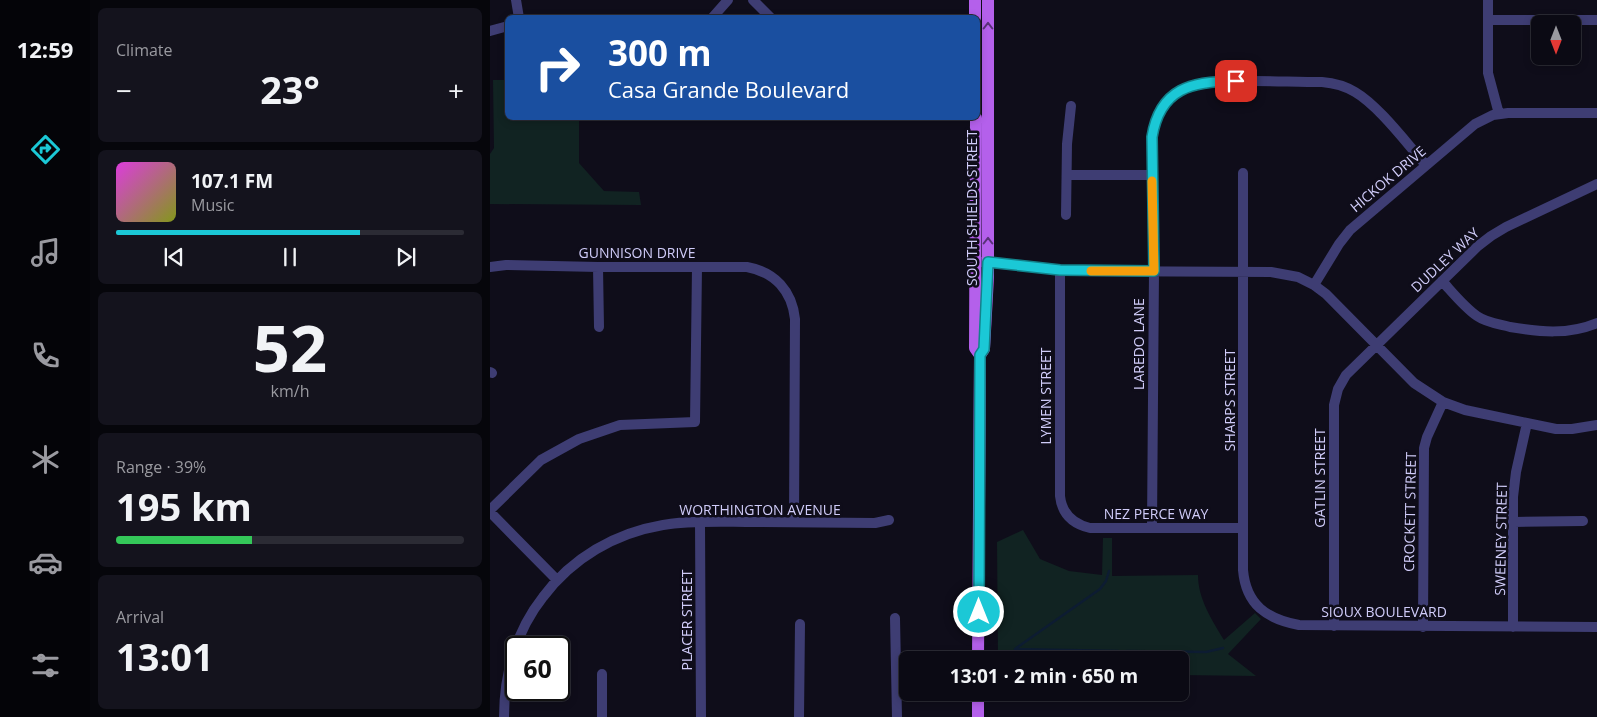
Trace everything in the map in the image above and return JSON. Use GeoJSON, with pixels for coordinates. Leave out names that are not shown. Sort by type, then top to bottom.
{"type":"FeatureCollection","features":[{"type":"Feature","properties":{"kind":"main road"},"geometry":{"type":"LineString","coordinates":[[975,0],[975,15]]}},
{"type":"Feature","properties":{"kind":"main road","name":"SOUTH SHIELDS STREET"},"geometry":{"type":"LineString","coordinates":[[982,262],[982,95],[988,0]]}},
{"type":"Feature","properties":{"kind":"main road","name":"SOUTH SHIELDS STREET"},"geometry":{"type":"LineString","coordinates":[[976,120],[984,349],[980,355],[978,651]]}},
{"type":"Feature","properties":{"kind":"main road"},"geometry":{"type":"LineString","coordinates":[[978,701],[978,717]]}},
{"type":"Feature","properties":{"kind":"street"},"geometry":{"type":"LineString","coordinates":[[516,0],[518,15]]}},
{"type":"Feature","properties":{"kind":"street"},"geometry":{"type":"LineString","coordinates":[[715,15],[728,0]]}},
{"type":"Feature","properties":{"kind":"street"},"geometry":{"type":"LineString","coordinates":[[752,0],[768,15]]}},
{"type":"Feature","properties":{"kind":"street"},"geometry":{"type":"LineString","coordinates":[[1488,0],[1488,73],[1499,114],[1597,113]]}},
{"type":"Feature","properties":{"kind":"street"},"geometry":{"type":"LineString","coordinates":[[1488,20],[1597,20]]}},
{"type":"Feature","properties":{"kind":"street"},"geometry":{"type":"LineString","coordinates":[[490,32],[505,27]]}},
{"type":"Feature","properties":{"kind":"street","name":"LAREDO LANE"},"geometry":{"type":"LineString","coordinates":[[1152,527],[1154,271],[1152,137],[1154,126],[1163,107],[1176,93],[1196,84],[1212,81],[1322,82],[1344,86],[1374,106],[1426,166]]}},
{"type":"Feature","properties":{"kind":"street"},"geometry":{"type":"LineString","coordinates":[[1066,215],[1067,144],[1071,106]]}},
{"type":"Feature","properties":{"kind":"street","name":"HICKOK DRIVE"},"geometry":{"type":"LineString","coordinates":[[1314,285],[1339,244],[1350,230],[1475,124],[1482,119],[1499,114]]}},
{"type":"Feature","properties":{"kind":"street","name":"SHARPS STREET"},"geometry":{"type":"LineString","coordinates":[[1243,528],[1244,173]]}},
{"type":"Feature","properties":{"kind":"street"},"geometry":{"type":"LineString","coordinates":[[1067,175],[1152,175]]}},
{"type":"Feature","properties":{"kind":"street","name":"DUDLEY WAY"},"geometry":{"type":"LineString","coordinates":[[1377,345],[1491,236],[1597,184]]}},
{"type":"Feature","properties":{"kind":"street"},"geometry":{"type":"LineString","coordinates":[[982,262],[1060,270],[1244,271],[1298,277],[1326,294],[1414,383],[1443,402],[1465,410],[1564,429],[1585,428],[1597,425]]}},
{"type":"Feature","properties":{"kind":"street","name":"GUNNISON DRIVE"},"geometry":{"type":"LineString","coordinates":[[490,267],[506,265],[598,267],[747,266],[784,280],[792,300],[795,319],[794,522]]}},
{"type":"Feature","properties":{"kind":"street"},"geometry":{"type":"LineString","coordinates":[[598,267],[599,327]]}},
{"type":"Feature","properties":{"kind":"street"},"geometry":{"type":"LineString","coordinates":[[557,580],[490,511],[541,460],[579,438],[620,425],[695,422],[697,267]]}},
{"type":"Feature","properties":{"kind":"street","name":"LYMEN STREET"},"geometry":{"type":"LineString","coordinates":[[1060,270],[1060,496],[1062,508],[1071,519]]}},
{"type":"Feature","properties":{"kind":"street"},"geometry":{"type":"LineString","coordinates":[[1442,281],[1470,311],[1496,324],[1548,332],[1577,330],[1597,323]]}},
{"type":"Feature","properties":{"kind":"street","name":"GATLIN STREET"},"geometry":{"type":"LineString","coordinates":[[1334,626],[1335,398],[1346,375],[1377,345]]}},
{"type":"Feature","properties":{"kind":"street","name":"CROCKETT STREET"},"geometry":{"type":"LineString","coordinates":[[1423,627],[1424,448],[1443,402]]}},
{"type":"Feature","properties":{"kind":"street","name":"SWEENEY STREET"},"geometry":{"type":"LineString","coordinates":[[1513,627],[1513,497],[1527,423]]}},
{"type":"Feature","properties":{"kind":"street","name":"NEZ PERCE WAY"},"geometry":{"type":"LineString","coordinates":[[1071,519],[1082,526],[1090,528],[1243,528]]}},
{"type":"Feature","properties":{"kind":"street","name":"WORTHINGTON AVENUE"},"geometry":{"type":"LineString","coordinates":[[504,717],[505,688],[514,649],[529,616],[557,580],[596,549],[629,534],[664,525],[700,522],[875,523],[889,520]]}},
{"type":"Feature","properties":{"kind":"street","name":"PLACER STREET"},"geometry":{"type":"LineString","coordinates":[[700,522],[701,717]]}},
{"type":"Feature","properties":{"kind":"street"},"geometry":{"type":"LineString","coordinates":[[1514,522],[1583,522]]}},
{"type":"Feature","properties":{"kind":"street","name":"SIOUX BOULEVARD"},"geometry":{"type":"LineString","coordinates":[[1243,528],[1244,578],[1250,596],[1260,609],[1285,622],[1299,625],[1334,626],[1597,627]]}},
{"type":"Feature","properties":{"kind":"street"},"geometry":{"type":"LineString","coordinates":[[895,618],[897,717]]}},
{"type":"Feature","properties":{"kind":"street"},"geometry":{"type":"LineString","coordinates":[[799,717],[800,624]]}},
{"type":"Feature","properties":{"kind":"street"},"geometry":{"type":"LineString","coordinates":[[602,674],[602,717]]}},
{"type":"Feature","properties":{"kind":"shaded area"},"geometry":{"type":"Polygon","coordinates":[[[493,80],[505,80],[505,120],[579,120],[579,163],[604,191],[639,192],[641,205],[490,204],[490,154],[494,148],[493,80]]]}},
{"type":"Feature","properties":{"kind":"shaded area"},"geometry":{"type":"Polygon","coordinates":[[[1023,530],[1040,559],[1069,571],[1102,575],[1103,538],[1112,538],[1112,576],[1198,575],[1203,601],[1224,640],[1255,613],[1261,619],[1228,654],[1256,676],[1189,675],[1189,651],[998,651],[997,542],[1023,530]]]}},
{"type":"Feature","properties":{"kind":"waterway"},"geometry":{"type":"LineString","coordinates":[[1109,571],[1106,581],[1100,589],[1015,649],[1118,651]]}},
{"type":"Feature","properties":{"kind":"waterway"},"geometry":{"type":"LineString","coordinates":[[1189,652],[1206,652],[1223,648]]}},
{"type":"Feature","properties":{"kind":"slow traffic"},"geometry":{"type":"LineString","coordinates":[[1091,271],[1154,271],[1152,181]]}},
{"type":"Feature","properties":{"kind":"route"},"geometry":{"type":"LineString","coordinates":[[979,612],[980,355],[984,349],[988,262],[1074,271],[1154,271],[1152,137],[1158,116],[1169,100],[1176,93],[1186,88],[1206,81],[1236,81]]}}]}
